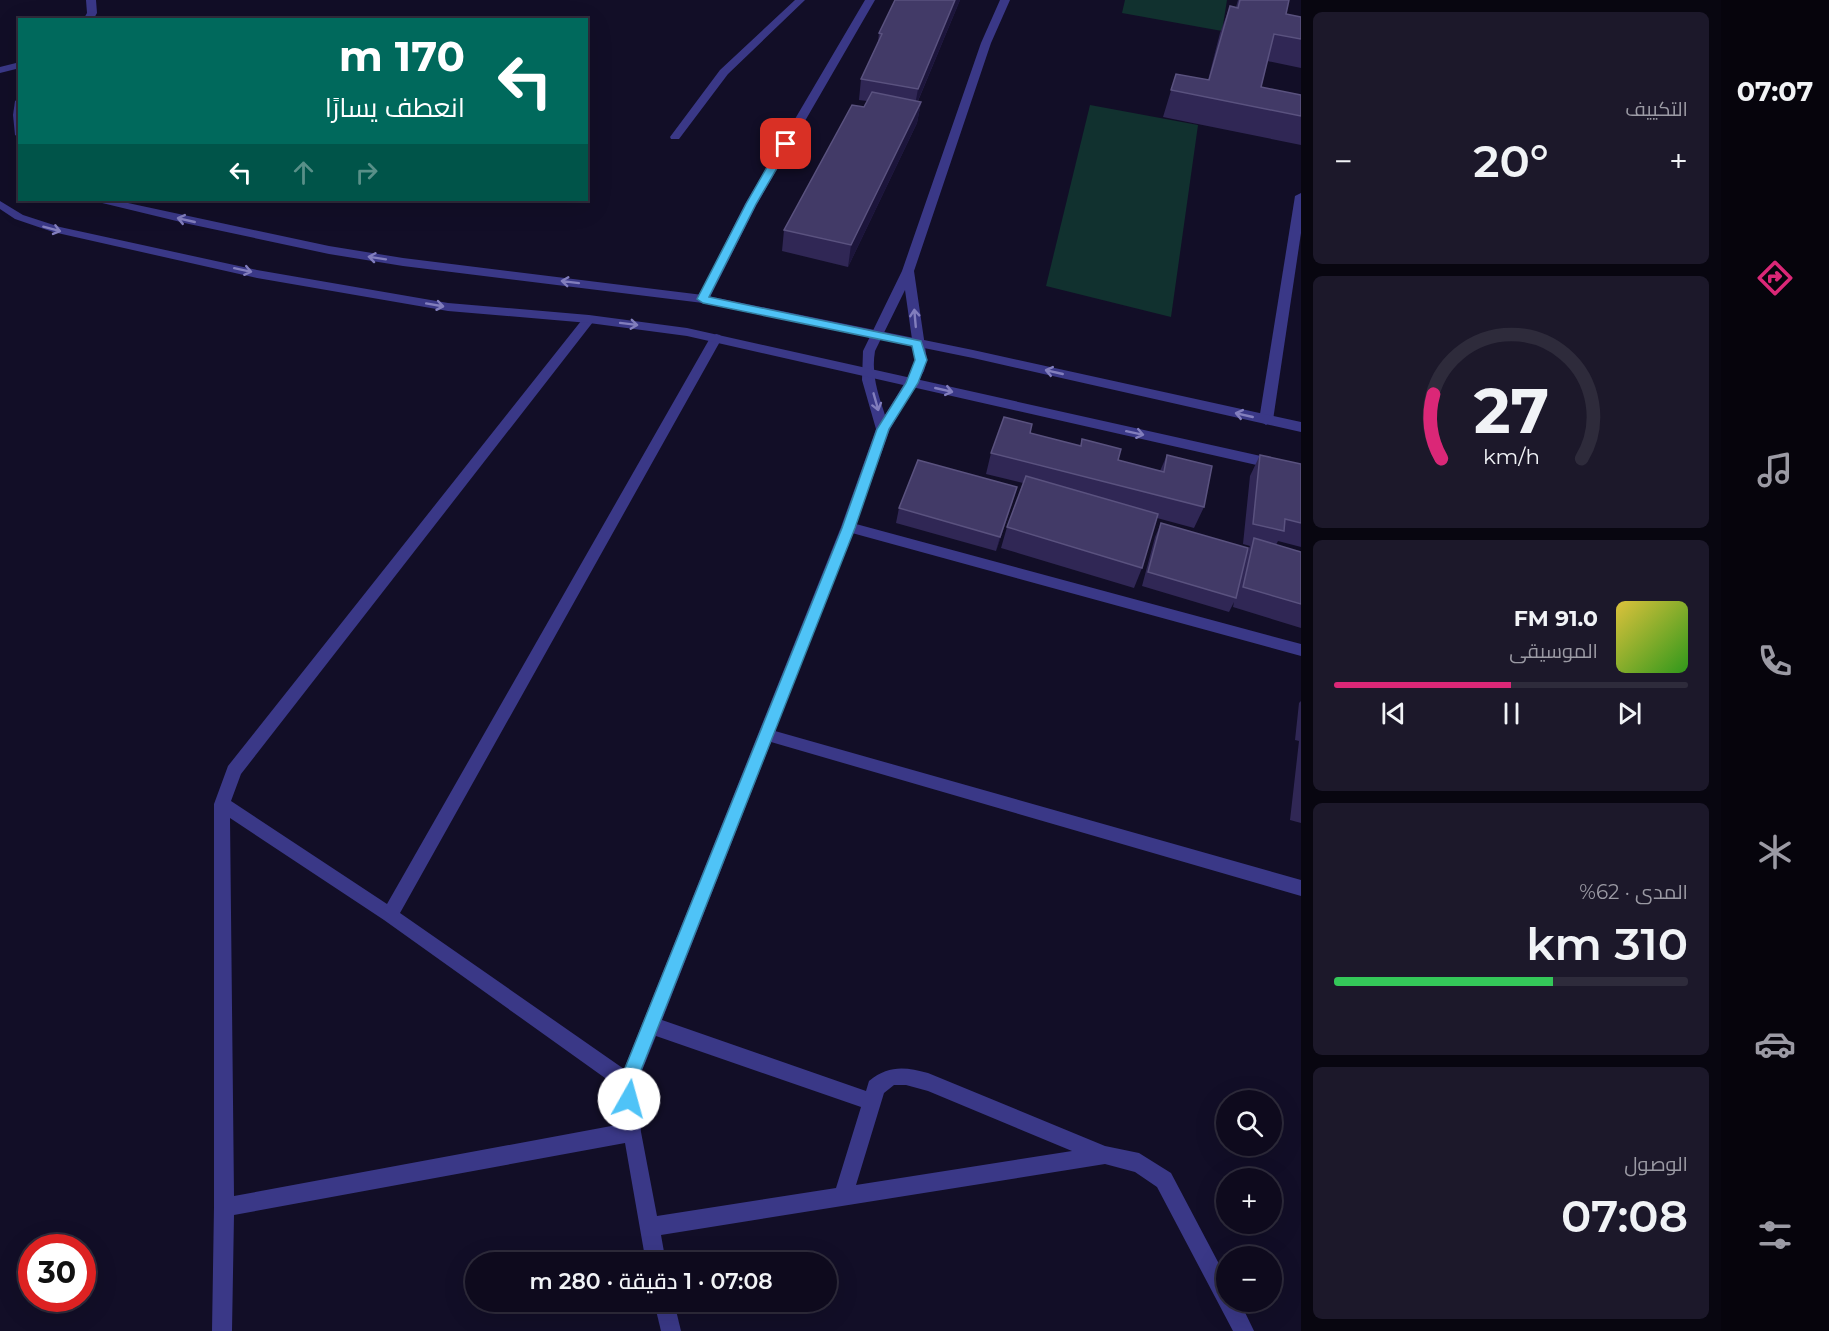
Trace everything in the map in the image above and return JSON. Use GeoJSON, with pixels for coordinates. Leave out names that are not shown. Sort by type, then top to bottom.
{"type":"FeatureCollection","features":[{"type":"Feature","properties":{"kind":"street"},"geometry":{"type":"LineString","coordinates":[[89,18],[92,13],[91,0]]}},
{"type":"Feature","properties":{"kind":"street"},"geometry":{"type":"LineString","coordinates":[[675,137],[718,78],[774,29],[800,0]]}},
{"type":"Feature","properties":{"kind":"street"},"geometry":{"type":"LineString","coordinates":[[703,299],[751,204],[870,0]]}},
{"type":"Feature","properties":{"kind":"street"},"geometry":{"type":"LineString","coordinates":[[883,429],[867,372],[869,351],[908,271],[986,43],[1005,0]]}},
{"type":"Feature","properties":{"kind":"street"},"geometry":{"type":"LineString","coordinates":[[0,70],[18,66]]}},
{"type":"Feature","properties":{"kind":"street"},"geometry":{"type":"LineString","coordinates":[[1266,420],[1301,196]]}},
{"type":"Feature","properties":{"kind":"street"},"geometry":{"type":"LineString","coordinates":[[106,201],[247,234],[340,252],[460,270],[703,299],[1301,427]]}},
{"type":"Feature","properties":{"kind":"street"},"geometry":{"type":"LineString","coordinates":[[0,204],[19,217],[57,230],[257,274],[448,307],[589,318],[716,338],[1301,470]]}},
{"type":"Feature","properties":{"kind":"street"},"geometry":{"type":"LineString","coordinates":[[654,1252],[632,1132],[628,1083],[848,528],[883,429],[912,383],[921,360],[908,271]]}},
{"type":"Feature","properties":{"kind":"street"},"geometry":{"type":"LineString","coordinates":[[222,1331],[224,1207],[222,804],[234,771],[589,318]]}},
{"type":"Feature","properties":{"kind":"street"},"geometry":{"type":"LineString","coordinates":[[390,915],[716,338]]}},
{"type":"Feature","properties":{"kind":"street"},"geometry":{"type":"LineString","coordinates":[[848,528],[1301,650]]}},
{"type":"Feature","properties":{"kind":"street"},"geometry":{"type":"LineString","coordinates":[[767,735],[1301,888]]}},
{"type":"Feature","properties":{"kind":"street"},"geometry":{"type":"LineString","coordinates":[[222,804],[390,915],[628,1083]]}},
{"type":"Feature","properties":{"kind":"street"},"geometry":{"type":"LineString","coordinates":[[650,1025],[871,1102]]}},
{"type":"Feature","properties":{"kind":"street"},"geometry":{"type":"LineString","coordinates":[[843,1197],[876,1087],[887,1077],[904,1076],[928,1082],[1105,1155],[1139,1163],[1164,1180],[1216,1278]]}},
{"type":"Feature","properties":{"kind":"street"},"geometry":{"type":"LineString","coordinates":[[224,1207],[632,1132]]}},
{"type":"Feature","properties":{"kind":"street"},"geometry":{"type":"LineString","coordinates":[[648,1227],[1105,1155]]}},
{"type":"Feature","properties":{"kind":"street"},"geometry":{"type":"LineString","coordinates":[[666,1312],[670,1331]]}},
{"type":"Feature","properties":{"kind":"street"},"geometry":{"type":"LineString","coordinates":[[1234,1312],[1244,1331]]}},
{"type":"Feature","properties":{"kind":"green space"},"geometry":{"type":"Polygon","coordinates":[[[1125,0],[1227,0],[1222,31],[1122,13],[1125,0]]]}},
{"type":"Feature","properties":{"kind":"green space"},"geometry":{"type":"Polygon","coordinates":[[[1090,105],[1198,125],[1171,317],[1046,286],[1090,105]]]}},
{"type":"Feature","properties":{"kind":"building"},"geometry":{"type":"Polygon","coordinates":[[[895,0],[955,0],[918,89],[861,79],[895,0]]]}},
{"type":"Feature","properties":{"kind":"building"},"geometry":{"type":"Polygon","coordinates":[[[1240,0],[1289,0],[1286,14],[1301,17],[1301,39],[1274,34],[1261,87],[1301,95],[1301,116],[1171,90],[1176,74],[1209,80],[1230,6],[1238,8],[1240,0]]]}},
{"type":"Feature","properties":{"kind":"building"},"geometry":{"type":"Polygon","coordinates":[[[872,92],[921,102],[851,245],[784,230],[852,105],[864,107],[872,92]]]}},
{"type":"Feature","properties":{"kind":"building"},"geometry":{"type":"Polygon","coordinates":[[[1004,417],[1032,424],[1030,433],[1081,446],[1082,439],[1121,449],[1118,460],[1164,472],[1167,455],[1212,466],[1204,507],[991,453],[1004,417]]]}},
{"type":"Feature","properties":{"kind":"building"},"geometry":{"type":"Polygon","coordinates":[[[1260,455],[1301,464],[1301,523],[1285,519],[1284,531],[1253,524],[1260,455]]]}},
{"type":"Feature","properties":{"kind":"building"},"geometry":{"type":"Polygon","coordinates":[[[918,460],[1017,487],[1000,537],[899,508],[918,460]]]}},
{"type":"Feature","properties":{"kind":"building"},"geometry":{"type":"Polygon","coordinates":[[[1026,476],[1158,514],[1142,568],[1007,527],[1026,476]]]}},
{"type":"Feature","properties":{"kind":"building"},"geometry":{"type":"Polygon","coordinates":[[[1161,523],[1248,548],[1236,598],[1148,572],[1161,523]]]}},
{"type":"Feature","properties":{"kind":"building"},"geometry":{"type":"Polygon","coordinates":[[[1254,538],[1301,552],[1301,604],[1243,587],[1254,538]]]}},
{"type":"Feature","properties":{"kind":"route"},"geometry":{"type":"LineString","coordinates":[[629,1099],[628,1083],[848,528],[883,429],[912,383],[921,360],[917,343],[703,299],[751,204],[786,144]]}}]}
